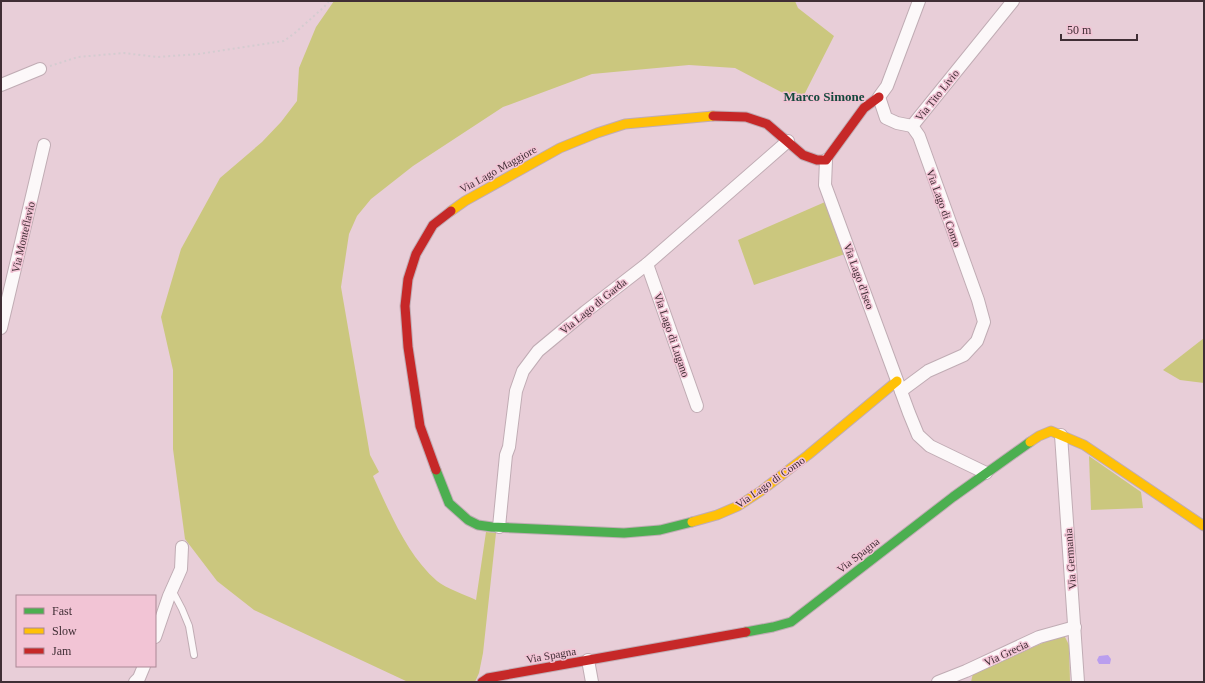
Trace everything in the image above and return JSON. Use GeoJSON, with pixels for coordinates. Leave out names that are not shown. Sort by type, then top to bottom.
{"type":"FeatureCollection","features":[{"type":"Feature","properties":{"kind":"street"},"geometry":{"type":"LineString","coordinates":[[826,160],[864,108],[879,97],[887,86],[919,1]]}},
{"type":"Feature","properties":{"kind":"street","name":"Via Tito Livio"},"geometry":{"type":"LineString","coordinates":[[879,97],[886,118],[897,123],[912,126],[1014,1]]}},
{"type":"Feature","properties":{"kind":"street"},"geometry":{"type":"LineString","coordinates":[[1,85],[40,69]]}},
{"type":"Feature","properties":{"kind":"street","name":"Via Lago Maggiore"},"geometry":{"type":"LineString","coordinates":[[499,527],[478,525],[468,520],[449,503],[420,426],[408,348],[405,306],[408,279],[416,254],[433,225],[465,201],[560,148],[597,133],[625,124],[718,116],[746,117],[767,124],[803,155],[817,160],[826,160]]}},
{"type":"Feature","properties":{"kind":"street","name":"Via Lago di Como"},"geometry":{"type":"LineString","coordinates":[[499,527],[631,532],[660,530],[717,515],[738,506],[761,490],[899,386],[964,355],[977,341],[984,322],[978,300],[919,136],[912,126]]}},
{"type":"Feature","properties":{"kind":"street","name":"Via Lago di Garda"},"geometry":{"type":"LineString","coordinates":[[499,527],[506,456],[509,447],[516,391],[523,371],[538,351],[647,264],[788,141]]}},
{"type":"Feature","properties":{"kind":"street","name":"Via Monteflavio"},"geometry":{"type":"LineString","coordinates":[[1,328],[44,145]]}},
{"type":"Feature","properties":{"kind":"street","name":"Via Lago d'Iseo"},"geometry":{"type":"LineString","coordinates":[[826,160],[825,185],[918,435],[930,446],[986,473]]}},
{"type":"Feature","properties":{"kind":"street","name":"Via Lago di Lugano"},"geometry":{"type":"LineString","coordinates":[[647,264],[696,406]]}},
{"type":"Feature","properties":{"kind":"street","name":"Via Spagna"},"geometry":{"type":"LineString","coordinates":[[482,682],[488,678],[773,627],[791,622],[952,497],[1039,436],[1051,431],[1084,445],[1204,526]]}},
{"type":"Feature","properties":{"kind":"street","name":"Via Germania"},"geometry":{"type":"LineString","coordinates":[[1061,435],[1078,682]]}},
{"type":"Feature","properties":{"kind":"street"},"geometry":{"type":"LineString","coordinates":[[156,634],[181,569],[182,547]]}},
{"type":"Feature","properties":{"kind":"street","name":"Via Grecia"},"geometry":{"type":"LineString","coordinates":[[938,682],[966,677],[1039,637],[1075,627]]}},
{"type":"Feature","properties":{"kind":"street"},"geometry":{"type":"LineString","coordinates":[[588,660],[592,682]]}},
{"type":"Feature","properties":{"kind":"street"},"geometry":{"type":"LineString","coordinates":[[135,682],[139,678],[144,667]]}},
{"type":"Feature","properties":{"kind":"lane"},"geometry":{"type":"LineString","coordinates":[[172,590],[189,626],[194,655]]}},
{"type":"Feature","properties":{"kind":"path"},"geometry":{"type":"LineString","coordinates":[[40,69],[78,57],[124,53],[157,57],[199,54],[284,41],[302,27],[329,1]]}},
{"type":"Feature","properties":{"kind":"shaded area"},"geometry":{"type":"Polygon","coordinates":[[[334,1],[795,1],[798,8],[834,36],[804,95],[802,103],[735,68],[689,65],[592,74],[503,107],[413,166],[371,199],[357,216],[349,234],[341,287],[370,455],[379,472],[373,476],[408,546],[426,570],[437,581],[450,589],[476,600],[486,532],[496,533],[483,653],[479,673],[475,682],[408,682],[254,610],[217,581],[185,539],[173,449],[173,370],[161,317],[181,249],[220,178],[262,142],[281,122],[297,101],[299,68],[316,27],[334,1]]]}},
{"type":"Feature","properties":{"kind":"shaded area"},"geometry":{"type":"Polygon","coordinates":[[[825,202],[845,254],[754,285],[738,240],[825,202]]]}},
{"type":"Feature","properties":{"kind":"shaded area"},"geometry":{"type":"Polygon","coordinates":[[[1204,338],[1204,383],[1180,380],[1163,370],[1204,338]]]}},
{"type":"Feature","properties":{"kind":"shaded area"},"geometry":{"type":"Polygon","coordinates":[[[1089,456],[1141,492],[1143,508],[1091,510],[1089,456]]]}},
{"type":"Feature","properties":{"kind":"shaded area"},"geometry":{"type":"Polygon","coordinates":[[[1061,635],[1065,637],[1069,645],[1070,682],[971,682],[973,673],[1061,635]]]}},
{"type":"Feature","properties":{"kind":"shaded area"},"geometry":{"type":"Polygon","coordinates":[[[1108,655],[1111,659],[1110,664],[1099,664],[1097,660],[1099,656],[1108,655]]]}},
{"type":"Feature","properties":{"kind":"traffic: fast"},"geometry":{"type":"LineString","coordinates":[[746,632],[791,622],[953,497],[1030,442]]}},
{"type":"Feature","properties":{"kind":"traffic: fast"},"geometry":{"type":"LineString","coordinates":[[436,470],[449,503],[468,520],[478,525],[492,527],[624,533],[660,530],[692,522]]}},
{"type":"Feature","properties":{"kind":"traffic: slow"},"geometry":{"type":"LineString","coordinates":[[451,211],[465,201],[560,148],[597,133],[625,124],[713,116]]}},
{"type":"Feature","properties":{"kind":"traffic: slow"},"geometry":{"type":"LineString","coordinates":[[692,522],[717,515],[738,506],[761,491],[808,455],[897,381]]}},
{"type":"Feature","properties":{"kind":"traffic: slow"},"geometry":{"type":"LineString","coordinates":[[1030,442],[1051,431],[1084,445],[1204,526]]}},
{"type":"Feature","properties":{"kind":"traffic: jam"},"geometry":{"type":"LineString","coordinates":[[713,116],[746,117],[767,124],[803,155],[817,160],[826,160],[864,108],[879,97]]}},
{"type":"Feature","properties":{"kind":"traffic: jam"},"geometry":{"type":"LineString","coordinates":[[436,470],[420,426],[408,347],[405,306],[408,279],[416,254],[433,225],[451,211]]}},
{"type":"Feature","properties":{"kind":"traffic: jam"},"geometry":{"type":"LineString","coordinates":[[482,682],[488,678],[746,632]]}},
{"type":"Feature","properties":{"kind":"district","name":"Marco Simone"},"geometry":{"type":"Point","coordinates":[824,96]}}]}
